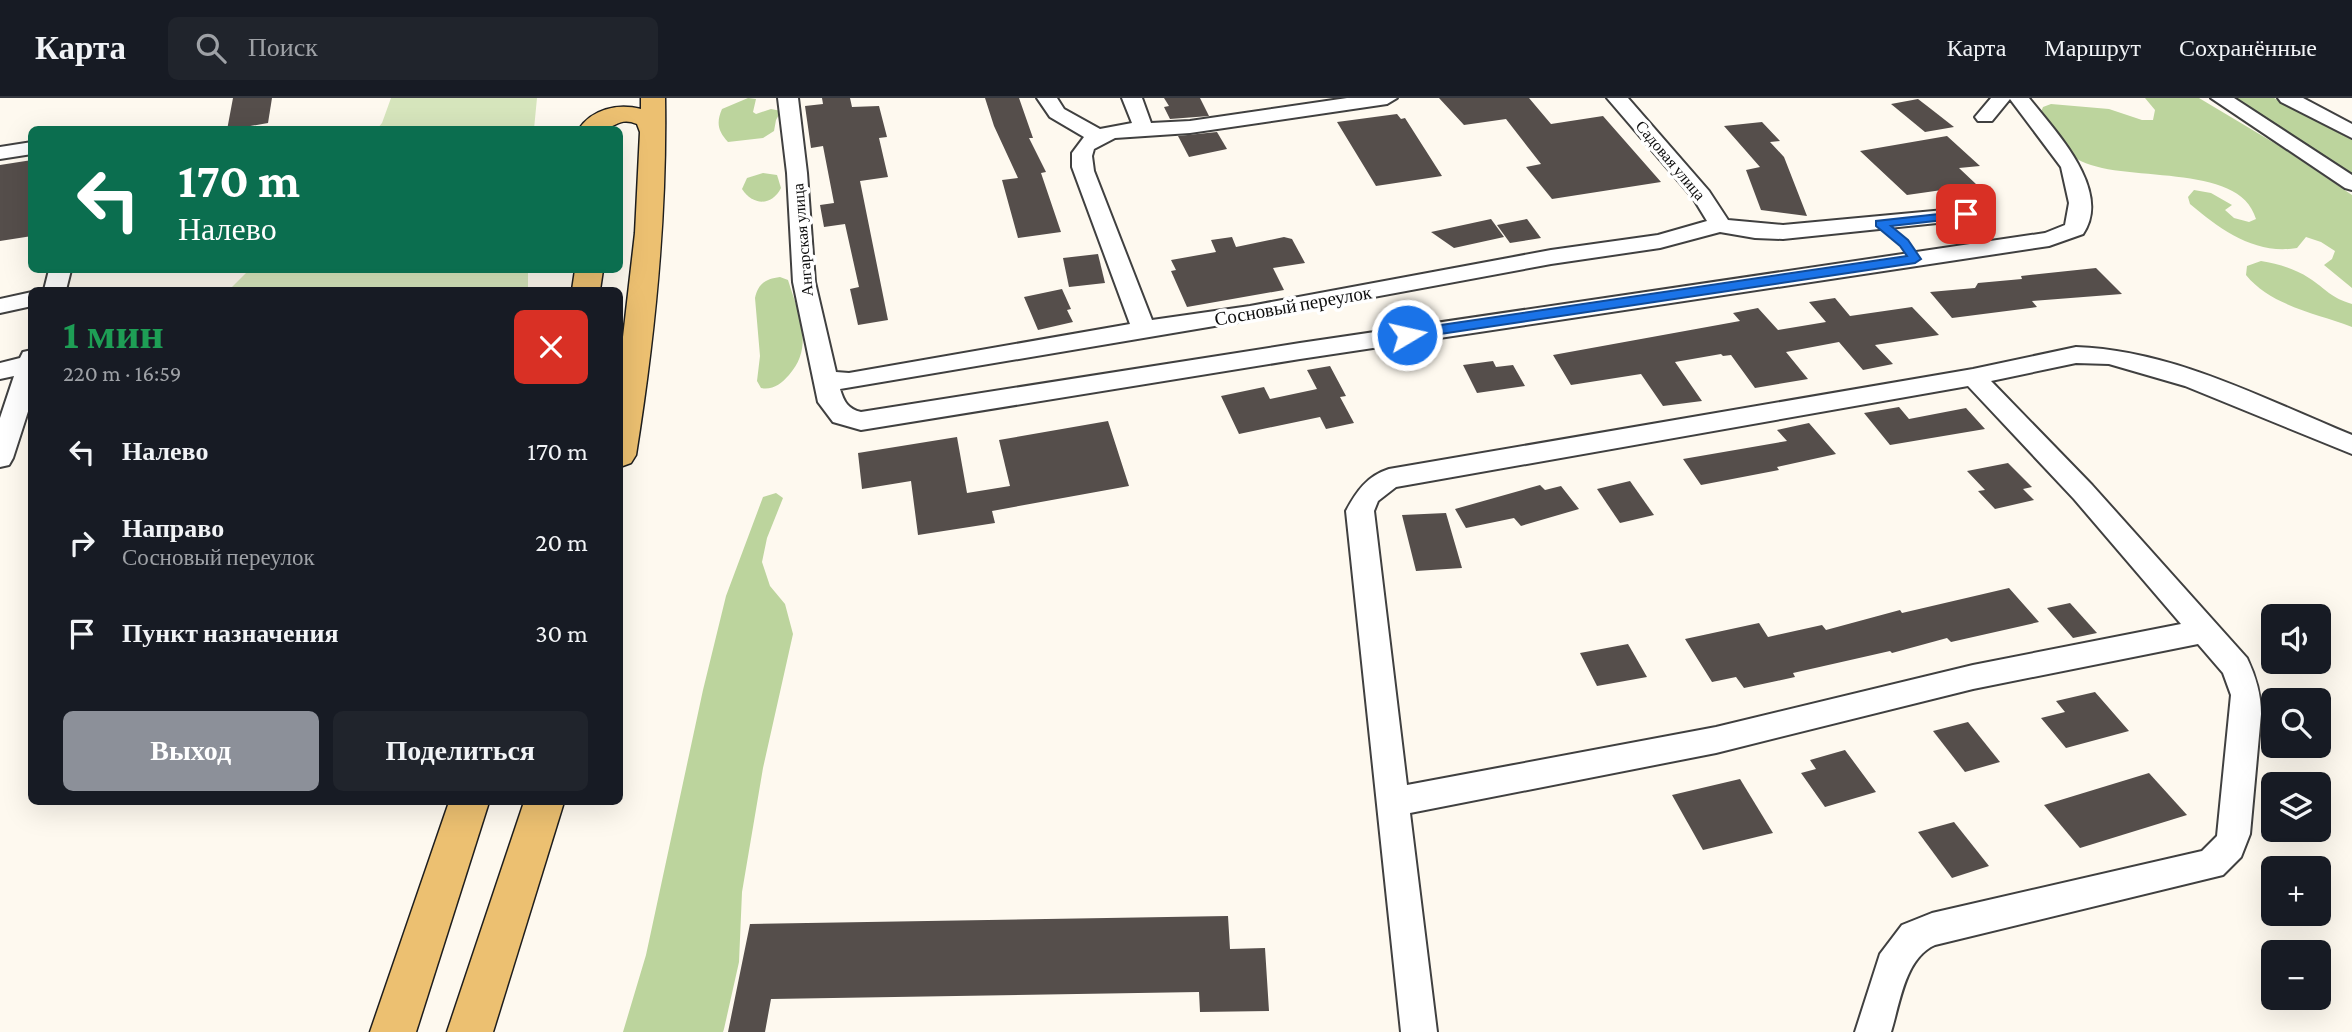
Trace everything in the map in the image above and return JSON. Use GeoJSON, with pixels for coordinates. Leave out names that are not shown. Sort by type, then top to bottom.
{"type":"FeatureCollection","features":[{"type":"Feature","properties":{"kind":"main road"},"geometry":{"type":"LineString","coordinates":[[589,116],[604,102],[625,98]]}},
{"type":"Feature","properties":{"kind":"main road"},"geometry":{"type":"LineString","coordinates":[[623,438],[638,352],[649,240],[653,98]]}},
{"type":"Feature","properties":{"kind":"main road"},"geometry":{"type":"LineString","coordinates":[[589,116],[605,117],[632,113],[647,119],[654,134]]}},
{"type":"Feature","properties":{"kind":"main road"},"geometry":{"type":"LineString","coordinates":[[392,1026],[468,805]]}},
{"type":"Feature","properties":{"kind":"main road"},"geometry":{"type":"LineString","coordinates":[[470,1032],[543,805]]}},
{"type":"Feature","properties":{"kind":"street","name":"Ангарская улица"},"geometry":{"type":"LineString","coordinates":[[788,98],[797,173],[804,282],[835,409],[851,421],[2049,239],[2075,229],[2080,203],[2071,167],[2019,98]]}},
{"type":"Feature","properties":{"kind":"street"},"geometry":{"type":"LineString","coordinates":[[1047,98],[1057,113],[1099,137]]}},
{"type":"Feature","properties":{"kind":"street"},"geometry":{"type":"LineString","coordinates":[[1132,98],[1144,129]]}},
{"type":"Feature","properties":{"kind":"street"},"geometry":{"type":"LineString","coordinates":[[1143,328],[1084,170],[1082,153],[1099,137],[1116,131],[1190,127],[1387,98]]}},
{"type":"Feature","properties":{"kind":"street","name":"Садовая улица"},"geometry":{"type":"LineString","coordinates":[[1617,98],[1702,195],[1720,225]]}},
{"type":"Feature","properties":{"kind":"street"},"geometry":{"type":"LineString","coordinates":[[1985,117],[2001,98]]}},
{"type":"Feature","properties":{"kind":"street"},"geometry":{"type":"LineString","coordinates":[[2221,98],[2352,184]]}},
{"type":"Feature","properties":{"kind":"street"},"geometry":{"type":"LineString","coordinates":[[2288,98],[2352,132]]}},
{"type":"Feature","properties":{"kind":"street"},"geometry":{"type":"LineString","coordinates":[[0,153],[28,149]]}},
{"type":"Feature","properties":{"kind":"street","name":"Сосновый переулок"},"geometry":{"type":"LineString","coordinates":[[827,380],[862,378],[1143,328],[1237,315],[1482,270],[1660,241],[1720,225],[1769,232],[1966,214]]}},
{"type":"Feature","properties":{"kind":"street"},"geometry":{"type":"LineString","coordinates":[[1880,223],[1904,243],[1915,259]]}},
{"type":"Feature","properties":{"kind":"street"},"geometry":{"type":"LineString","coordinates":[[0,306],[28,300]]}},
{"type":"Feature","properties":{"kind":"street"},"geometry":{"type":"LineString","coordinates":[[1419,1032],[1360,511],[1363,502],[1389,479],[1973,377],[2076,355],[2109,356],[2193,380],[2352,444]]}},
{"type":"Feature","properties":{"kind":"street"},"geometry":{"type":"LineString","coordinates":[[0,370],[28,362]]}},
{"type":"Feature","properties":{"kind":"street"},"geometry":{"type":"LineString","coordinates":[[0,458],[28,367]]}},
{"type":"Feature","properties":{"kind":"street"},"geometry":{"type":"LineString","coordinates":[[1873,1032],[1893,966],[1914,937],[1932,929],[2211,864],[2230,846],[2234,834],[2242,778],[2246,695],[2236,667],[2083,492],[1973,377]]}},
{"type":"Feature","properties":{"kind":"street"},"geometry":{"type":"LineString","coordinates":[[1392,802],[1716,740],[1973,677],[2205,631]]}},
{"type":"Feature","properties":{"kind":"green space"},"geometry":{"type":"Polygon","coordinates":[[[391,98],[537,98],[534,126],[380,126],[391,98]]]}},
{"type":"Feature","properties":{"kind":"green space"},"geometry":{"type":"Polygon","coordinates":[[[748,98],[756,99],[753,112],[756,114],[771,109],[781,111],[774,131],[763,138],[728,142],[719,127],[722,109],[748,98]]]}},
{"type":"Feature","properties":{"kind":"green space"},"geometry":{"type":"Polygon","coordinates":[[[2145,98],[2199,98],[2281,147],[2352,195],[2352,288],[2324,265],[2332,259],[2335,251],[2321,242],[2306,237],[2297,248],[2282,249],[2253,244],[2226,231],[2190,204],[2188,197],[2194,190],[2211,193],[2232,205],[2225,210],[2234,218],[2249,222],[2256,219],[2245,201],[2227,188],[2204,181],[2096,167],[2072,155],[2041,112],[2043,107],[2051,104],[2109,109],[2142,120],[2153,120],[2155,110],[2145,98]]]}},
{"type":"Feature","properties":{"kind":"green space"},"geometry":{"type":"Polygon","coordinates":[[[2231,98],[2274,98],[2352,140],[2352,175],[2231,98]]]}},
{"type":"Feature","properties":{"kind":"green space"},"geometry":{"type":"Polygon","coordinates":[[[763,173],[777,175],[781,188],[773,198],[762,202],[751,199],[742,189],[747,178],[763,173]]]}},
{"type":"Feature","properties":{"kind":"green space"},"geometry":{"type":"Polygon","coordinates":[[[2261,261],[2298,272],[2334,296],[2352,304],[2352,327],[2295,307],[2256,286],[2246,275],[2247,266],[2261,261]]]}},
{"type":"Feature","properties":{"kind":"green space"},"geometry":{"type":"Polygon","coordinates":[[[246,273],[528,273],[528,287],[232,287],[246,273]]]}},
{"type":"Feature","properties":{"kind":"green space"},"geometry":{"type":"Polygon","coordinates":[[[780,277],[788,280],[800,317],[803,341],[801,353],[797,364],[783,381],[773,387],[761,388],[757,381],[760,356],[755,298],[763,283],[780,277]]]}},
{"type":"Feature","properties":{"kind":"green space"},"geometry":{"type":"Polygon","coordinates":[[[776,493],[783,498],[767,538],[762,562],[770,586],[785,604],[793,634],[763,768],[742,892],[739,962],[724,1029],[723,1032],[623,1032],[646,955],[726,596],[763,497],[776,493]]]}},
{"type":"Feature","properties":{"kind":"building"},"geometry":{"type":"Polygon","coordinates":[[[233,98],[272,98],[268,123],[228,126],[233,98]]]}},
{"type":"Feature","properties":{"kind":"building"},"geometry":{"type":"Polygon","coordinates":[[[822,98],[850,98],[852,107],[879,106],[887,137],[879,138],[888,177],[860,181],[888,320],[858,325],[850,289],[859,287],[845,224],[824,227],[820,205],[834,203],[823,146],[811,148],[805,106],[823,104],[822,98]]]}},
{"type":"Feature","properties":{"kind":"building"},"geometry":{"type":"Polygon","coordinates":[[[985,98],[1019,98],[1033,138],[1029,138],[1046,172],[1041,173],[1061,232],[1018,238],[1002,180],[1018,178],[994,126],[985,98]]]}},
{"type":"Feature","properties":{"kind":"building"},"geometry":{"type":"Polygon","coordinates":[[[1164,98],[1200,98],[1209,116],[1170,119],[1164,107],[1169,106],[1164,98]]]}},
{"type":"Feature","properties":{"kind":"building"},"geometry":{"type":"Polygon","coordinates":[[[1439,98],[1529,98],[1551,124],[1603,116],[1661,182],[1552,199],[1526,167],[1541,164],[1506,119],[1464,125],[1439,98]]]}},
{"type":"Feature","properties":{"kind":"building"},"geometry":{"type":"Polygon","coordinates":[[[1918,99],[1954,127],[1925,132],[1891,104],[1918,99]]]}},
{"type":"Feature","properties":{"kind":"building"},"geometry":{"type":"Polygon","coordinates":[[[1397,114],[1401,119],[1405,118],[1442,176],[1376,186],[1337,122],[1397,114]]]}},
{"type":"Feature","properties":{"kind":"building"},"geometry":{"type":"Polygon","coordinates":[[[1762,122],[1780,141],[1770,142],[1784,157],[1807,216],[1761,210],[1746,170],[1760,167],[1724,126],[1762,122]]]}},
{"type":"Feature","properties":{"kind":"building"},"geometry":{"type":"Polygon","coordinates":[[[1217,132],[1227,149],[1189,157],[1178,136],[1217,132]]]}},
{"type":"Feature","properties":{"kind":"building"},"geometry":{"type":"Polygon","coordinates":[[[1947,136],[1980,166],[1959,168],[1977,185],[1907,195],[1860,151],[1947,136]]]}},
{"type":"Feature","properties":{"kind":"building"},"geometry":{"type":"Polygon","coordinates":[[[28,161],[28,237],[0,241],[0,165],[28,161]]]}},
{"type":"Feature","properties":{"kind":"building"},"geometry":{"type":"Polygon","coordinates":[[[1491,219],[1504,237],[1454,248],[1431,232],[1491,219]]]}},
{"type":"Feature","properties":{"kind":"building"},"geometry":{"type":"Polygon","coordinates":[[[1527,219],[1541,238],[1510,243],[1497,225],[1527,219]]]}},
{"type":"Feature","properties":{"kind":"building"},"geometry":{"type":"Polygon","coordinates":[[[1232,237],[1236,247],[1284,237],[1292,239],[1305,263],[1273,268],[1284,290],[1187,307],[1171,271],[1176,270],[1171,260],[1216,252],[1211,240],[1232,237]]]}},
{"type":"Feature","properties":{"kind":"building"},"geometry":{"type":"Polygon","coordinates":[[[1098,254],[1105,283],[1069,287],[1063,258],[1098,254]]]}},
{"type":"Feature","properties":{"kind":"building"},"geometry":{"type":"Polygon","coordinates":[[[2096,268],[2122,294],[2032,301],[2037,307],[1952,318],[1930,292],[1975,288],[1978,283],[2022,279],[2021,276],[2096,268]]]}},
{"type":"Feature","properties":{"kind":"building"},"geometry":{"type":"Polygon","coordinates":[[[1062,289],[1071,309],[1067,310],[1073,322],[1038,330],[1024,297],[1062,289]]]}},
{"type":"Feature","properties":{"kind":"building"},"geometry":{"type":"Polygon","coordinates":[[[1835,298],[1850,316],[1912,307],[1939,335],[1875,345],[1893,364],[1863,370],[1839,342],[1786,352],[1808,379],[1755,388],[1731,355],[1721,354],[1675,362],[1702,401],[1663,406],[1641,374],[1571,385],[1553,355],[1740,321],[1733,313],[1758,308],[1778,330],[1826,322],[1809,302],[1835,298]]]}},
{"type":"Feature","properties":{"kind":"building"},"geometry":{"type":"Polygon","coordinates":[[[1493,361],[1496,367],[1513,365],[1525,386],[1477,393],[1463,365],[1493,361]]]}},
{"type":"Feature","properties":{"kind":"building"},"geometry":{"type":"Polygon","coordinates":[[[1330,366],[1346,396],[1340,397],[1354,423],[1326,429],[1320,417],[1239,434],[1221,396],[1264,387],[1270,399],[1317,389],[1307,370],[1330,366]]]}},
{"type":"Feature","properties":{"kind":"building"},"geometry":{"type":"Polygon","coordinates":[[[1899,407],[1909,419],[1966,408],[1985,429],[1890,445],[1864,413],[1899,407]]]}},
{"type":"Feature","properties":{"kind":"building"},"geometry":{"type":"Polygon","coordinates":[[[1108,421],[1129,486],[992,511],[995,523],[918,535],[911,481],[862,489],[858,453],[957,437],[967,493],[1010,486],[999,440],[1108,421]]]}},
{"type":"Feature","properties":{"kind":"building"},"geometry":{"type":"Polygon","coordinates":[[[1809,423],[1836,454],[1777,467],[1779,470],[1701,485],[1683,459],[1787,441],[1777,430],[1809,423]]]}},
{"type":"Feature","properties":{"kind":"building"},"geometry":{"type":"Polygon","coordinates":[[[2008,463],[2032,487],[2023,489],[2034,500],[1995,509],[1978,491],[1985,490],[1967,471],[2008,463]]]}},
{"type":"Feature","properties":{"kind":"building"},"geometry":{"type":"Polygon","coordinates":[[[1630,481],[1654,515],[1620,523],[1597,489],[1630,481]]]}},
{"type":"Feature","properties":{"kind":"building"},"geometry":{"type":"Polygon","coordinates":[[[1540,485],[1545,490],[1561,486],[1579,509],[1521,526],[1514,518],[1466,528],[1455,509],[1540,485]]]}},
{"type":"Feature","properties":{"kind":"building"},"geometry":{"type":"Polygon","coordinates":[[[1446,513],[1462,568],[1416,571],[1402,515],[1446,513]]]}},
{"type":"Feature","properties":{"kind":"building"},"geometry":{"type":"Polygon","coordinates":[[[2009,588],[2039,622],[1951,642],[1947,638],[1892,653],[1890,651],[1793,673],[1795,677],[1744,688],[1736,677],[1712,682],[1685,639],[1759,623],[1768,637],[1822,625],[1826,630],[1900,610],[1902,613],[2009,588]]]}},
{"type":"Feature","properties":{"kind":"building"},"geometry":{"type":"Polygon","coordinates":[[[2070,603],[2097,633],[2073,638],[2047,608],[2070,603]]]}},
{"type":"Feature","properties":{"kind":"building"},"geometry":{"type":"Polygon","coordinates":[[[1628,644],[1647,677],[1597,686],[1580,653],[1628,644]]]}},
{"type":"Feature","properties":{"kind":"building"},"geometry":{"type":"Polygon","coordinates":[[[2095,692],[2129,731],[2066,748],[2041,718],[2065,712],[2056,701],[2095,692]]]}},
{"type":"Feature","properties":{"kind":"building"},"geometry":{"type":"Polygon","coordinates":[[[1968,722],[2000,762],[1965,772],[1933,731],[1968,722]]]}},
{"type":"Feature","properties":{"kind":"building"},"geometry":{"type":"Polygon","coordinates":[[[1845,750],[1876,792],[1825,807],[1801,773],[1816,769],[1810,760],[1845,750]]]}},
{"type":"Feature","properties":{"kind":"building"},"geometry":{"type":"Polygon","coordinates":[[[2149,773],[2187,815],[2080,848],[2044,805],[2149,773]]]}},
{"type":"Feature","properties":{"kind":"building"},"geometry":{"type":"Polygon","coordinates":[[[1740,779],[1773,833],[1703,850],[1672,795],[1740,779]]]}},
{"type":"Feature","properties":{"kind":"building"},"geometry":{"type":"Polygon","coordinates":[[[1954,822],[1989,866],[1952,878],[1918,832],[1954,822]]]}},
{"type":"Feature","properties":{"kind":"building"},"geometry":{"type":"Polygon","coordinates":[[[1228,916],[1230,949],[1265,948],[1269,1011],[1200,1012],[1199,992],[771,999],[765,1032],[728,1032],[750,924],[1228,916]]]}},
{"type":"Feature","properties":{"kind":"route"},"geometry":{"type":"LineString","coordinates":[[1407,335],[1915,259],[1904,243],[1880,223],[1966,214]]}}]}
